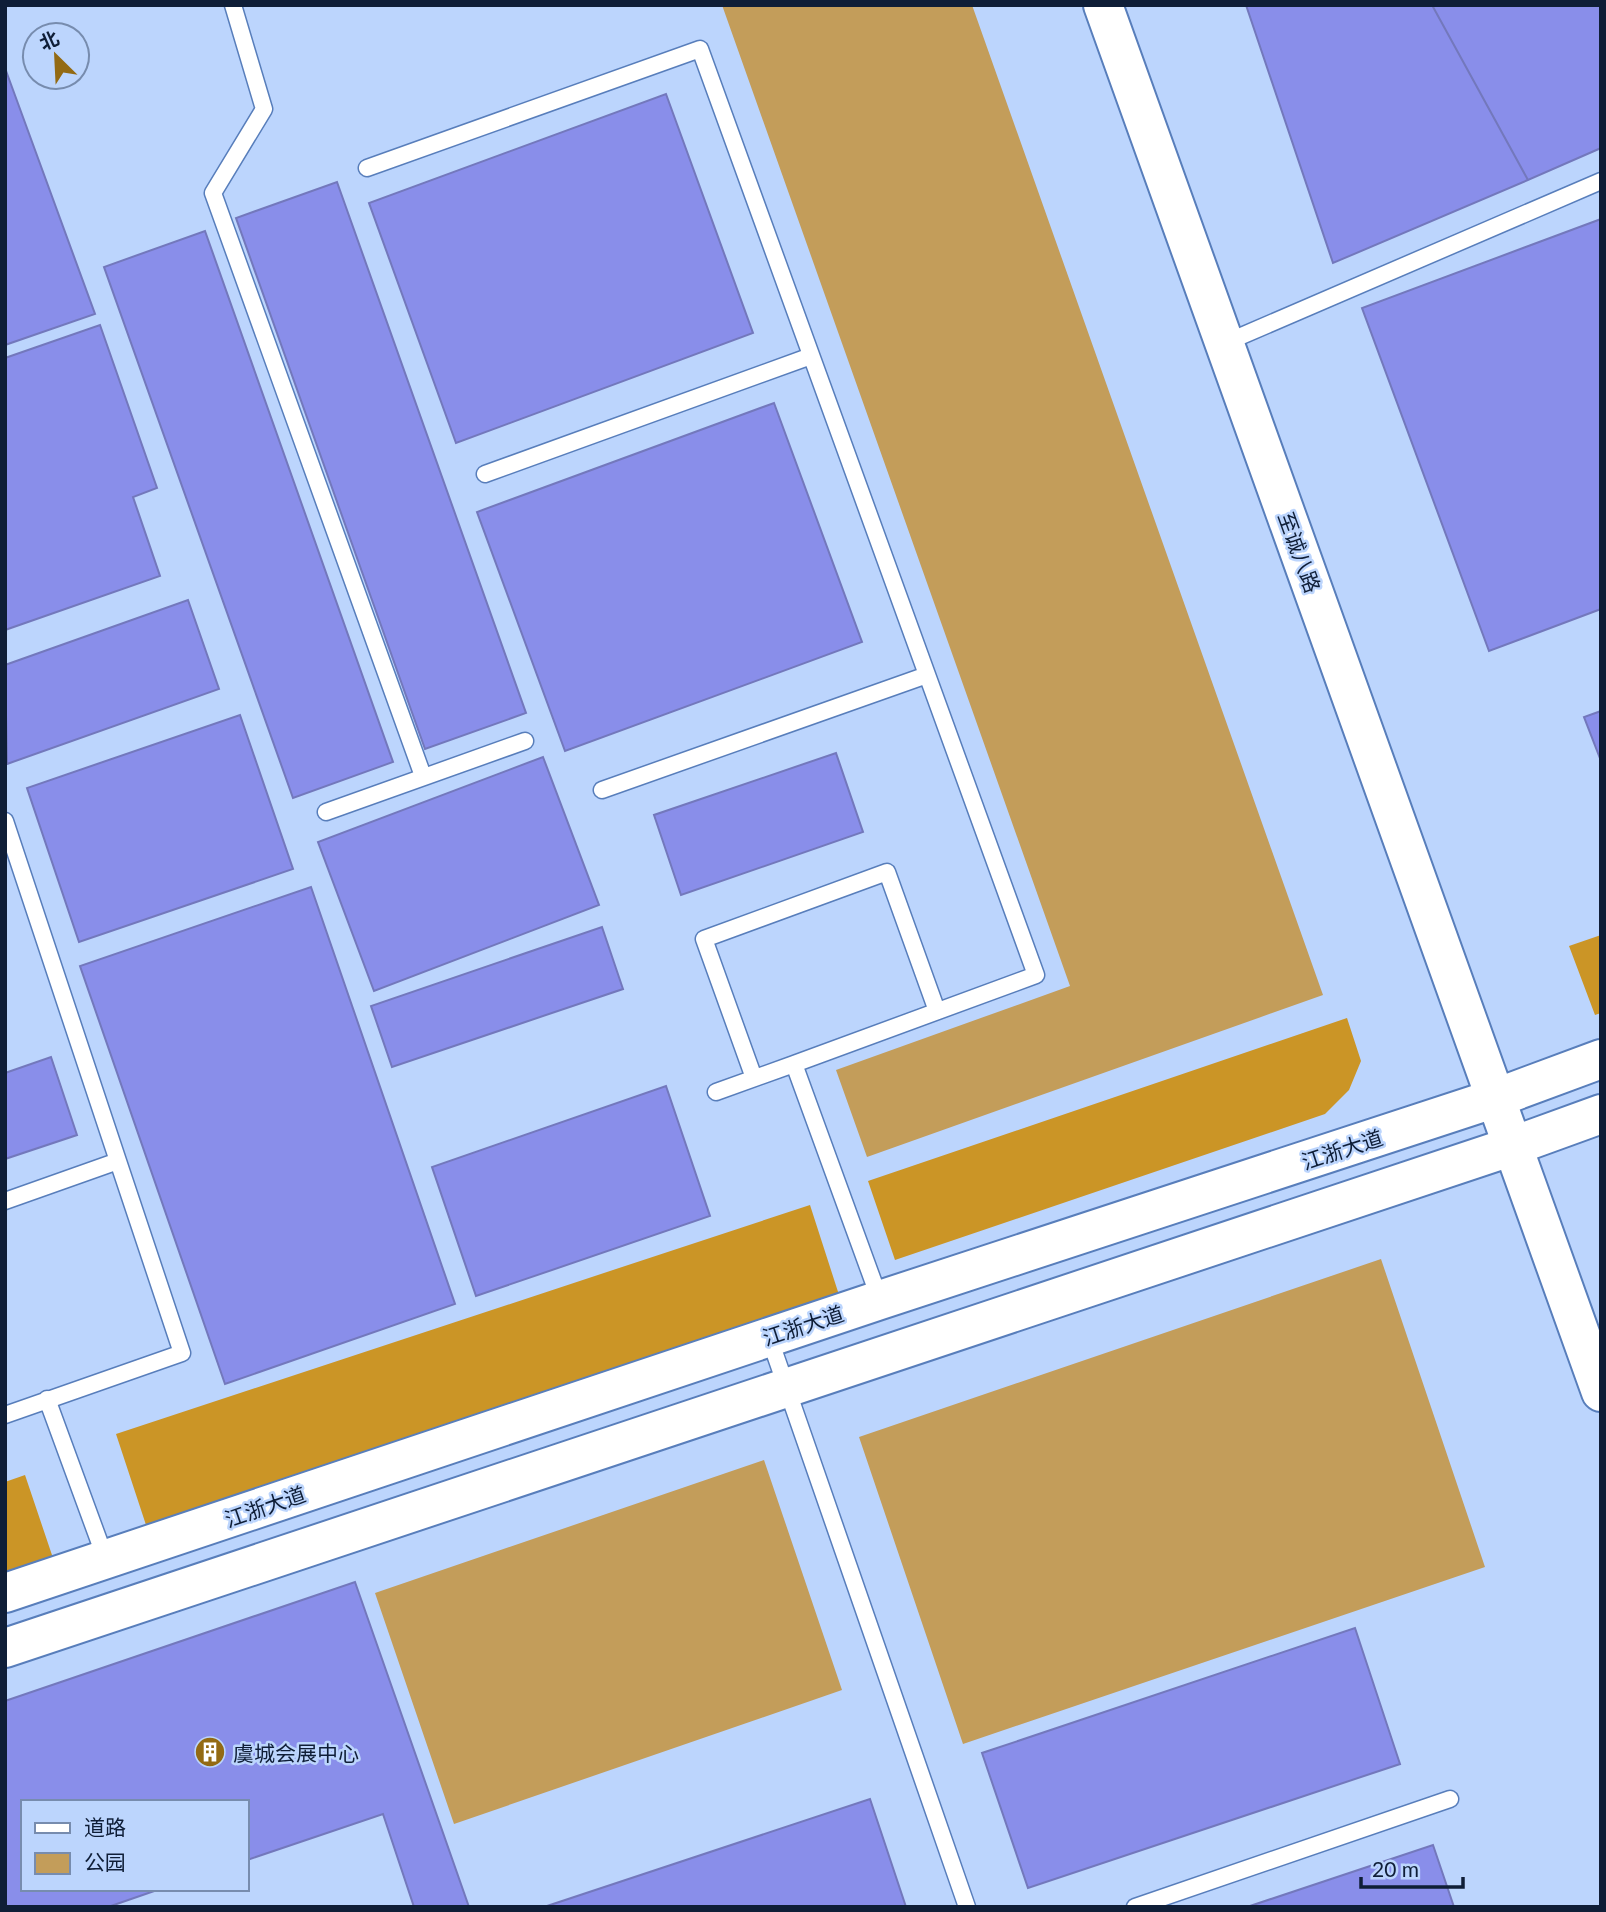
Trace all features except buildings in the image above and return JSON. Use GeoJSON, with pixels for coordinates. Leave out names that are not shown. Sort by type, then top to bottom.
{"type":"FeatureCollection","features":[{"type":"Feature","properties":{"kind":"main road","name":"至诚八路"},"geometry":{"type":"LineString","coordinates":[[1103,5],[1601,1392]]}},
{"type":"Feature","properties":{"kind":"main road","name":"江浙大道"},"geometry":{"type":"LineString","coordinates":[[5,1593],[880,1300],[1496,1098],[1601,1059]]}},
{"type":"Feature","properties":{"kind":"main road"},"geometry":{"type":"LineString","coordinates":[[5,1648],[1513,1146],[1601,1114]]}},
{"type":"Feature","properties":{"kind":"lane"},"geometry":{"type":"LineString","coordinates":[[233,5],[264,109],[213,192],[423,776]]}},
{"type":"Feature","properties":{"kind":"lane"},"geometry":{"type":"LineString","coordinates":[[366,168],[700,49],[1036,975],[716,1092]]}},
{"type":"Feature","properties":{"kind":"lane"},"geometry":{"type":"LineString","coordinates":[[1225,344],[1601,181]]}},
{"type":"Feature","properties":{"kind":"lane"},"geometry":{"type":"LineString","coordinates":[[485,474],[811,356]]}},
{"type":"Feature","properties":{"kind":"lane"},"geometry":{"type":"LineString","coordinates":[[602,790],[927,675]]}},
{"type":"Feature","properties":{"kind":"lane"},"geometry":{"type":"LineString","coordinates":[[326,812],[525,741]]}},
{"type":"Feature","properties":{"kind":"lane"},"geometry":{"type":"LineString","coordinates":[[5,821],[182,1353],[5,1415]]}},
{"type":"Feature","properties":{"kind":"lane"},"geometry":{"type":"LineString","coordinates":[[754,1078],[704,939],[887,873],[937,1011]]}},
{"type":"Feature","properties":{"kind":"lane"},"geometry":{"type":"LineString","coordinates":[[794,1064],[880,1300]]}},
{"type":"Feature","properties":{"kind":"lane"},"geometry":{"type":"LineString","coordinates":[[5,1200],[118,1161]]}},
{"type":"Feature","properties":{"kind":"lane"},"geometry":{"type":"LineString","coordinates":[[769,1337],[967,1907]]}},
{"type":"Feature","properties":{"kind":"lane"},"geometry":{"type":"LineString","coordinates":[[47,1399],[106,1560]]}},
{"type":"Feature","properties":{"kind":"lane"},"geometry":{"type":"LineString","coordinates":[[1135,1907],[1450,1798]]}},
{"type":"Feature","properties":{"kind":"green space"},"geometry":{"type":"Polygon","coordinates":[[[722,5],[972,5],[1323,995],[867,1157],[836,1070],[1070,986],[722,5]]]}},
{"type":"Feature","properties":{"kind":"green space"},"geometry":{"type":"Polygon","coordinates":[[[1381,1259],[1485,1567],[963,1744],[859,1437],[1381,1259]]]}},
{"type":"Feature","properties":{"kind":"green space"},"geometry":{"type":"Polygon","coordinates":[[[764,1460],[842,1690],[454,1824],[375,1593],[764,1460]]]}},
{"type":"Feature","properties":{"kind":"shaded area"},"geometry":{"type":"Polygon","coordinates":[[[1601,935],[1601,1013],[1595,1015],[1569,946],[1601,935]]]}},
{"type":"Feature","properties":{"kind":"shaded area"},"geometry":{"type":"Polygon","coordinates":[[[1347,1018],[1361,1061],[1349,1090],[1325,1114],[895,1260],[868,1181],[1347,1018]]]}},
{"type":"Feature","properties":{"kind":"shaded area"},"geometry":{"type":"Polygon","coordinates":[[[810,1205],[840,1298],[147,1528],[116,1434],[810,1205]]]}},
{"type":"Feature","properties":{"kind":"shaded area"},"geometry":{"type":"Polygon","coordinates":[[[25,1475],[53,1558],[5,1574],[5,1482],[25,1475]]]}},
{"type":"Feature","properties":{"kind":"place","name":"虞城会展中心"},"geometry":{"type":"Point","coordinates":[210,1752]}}]}
